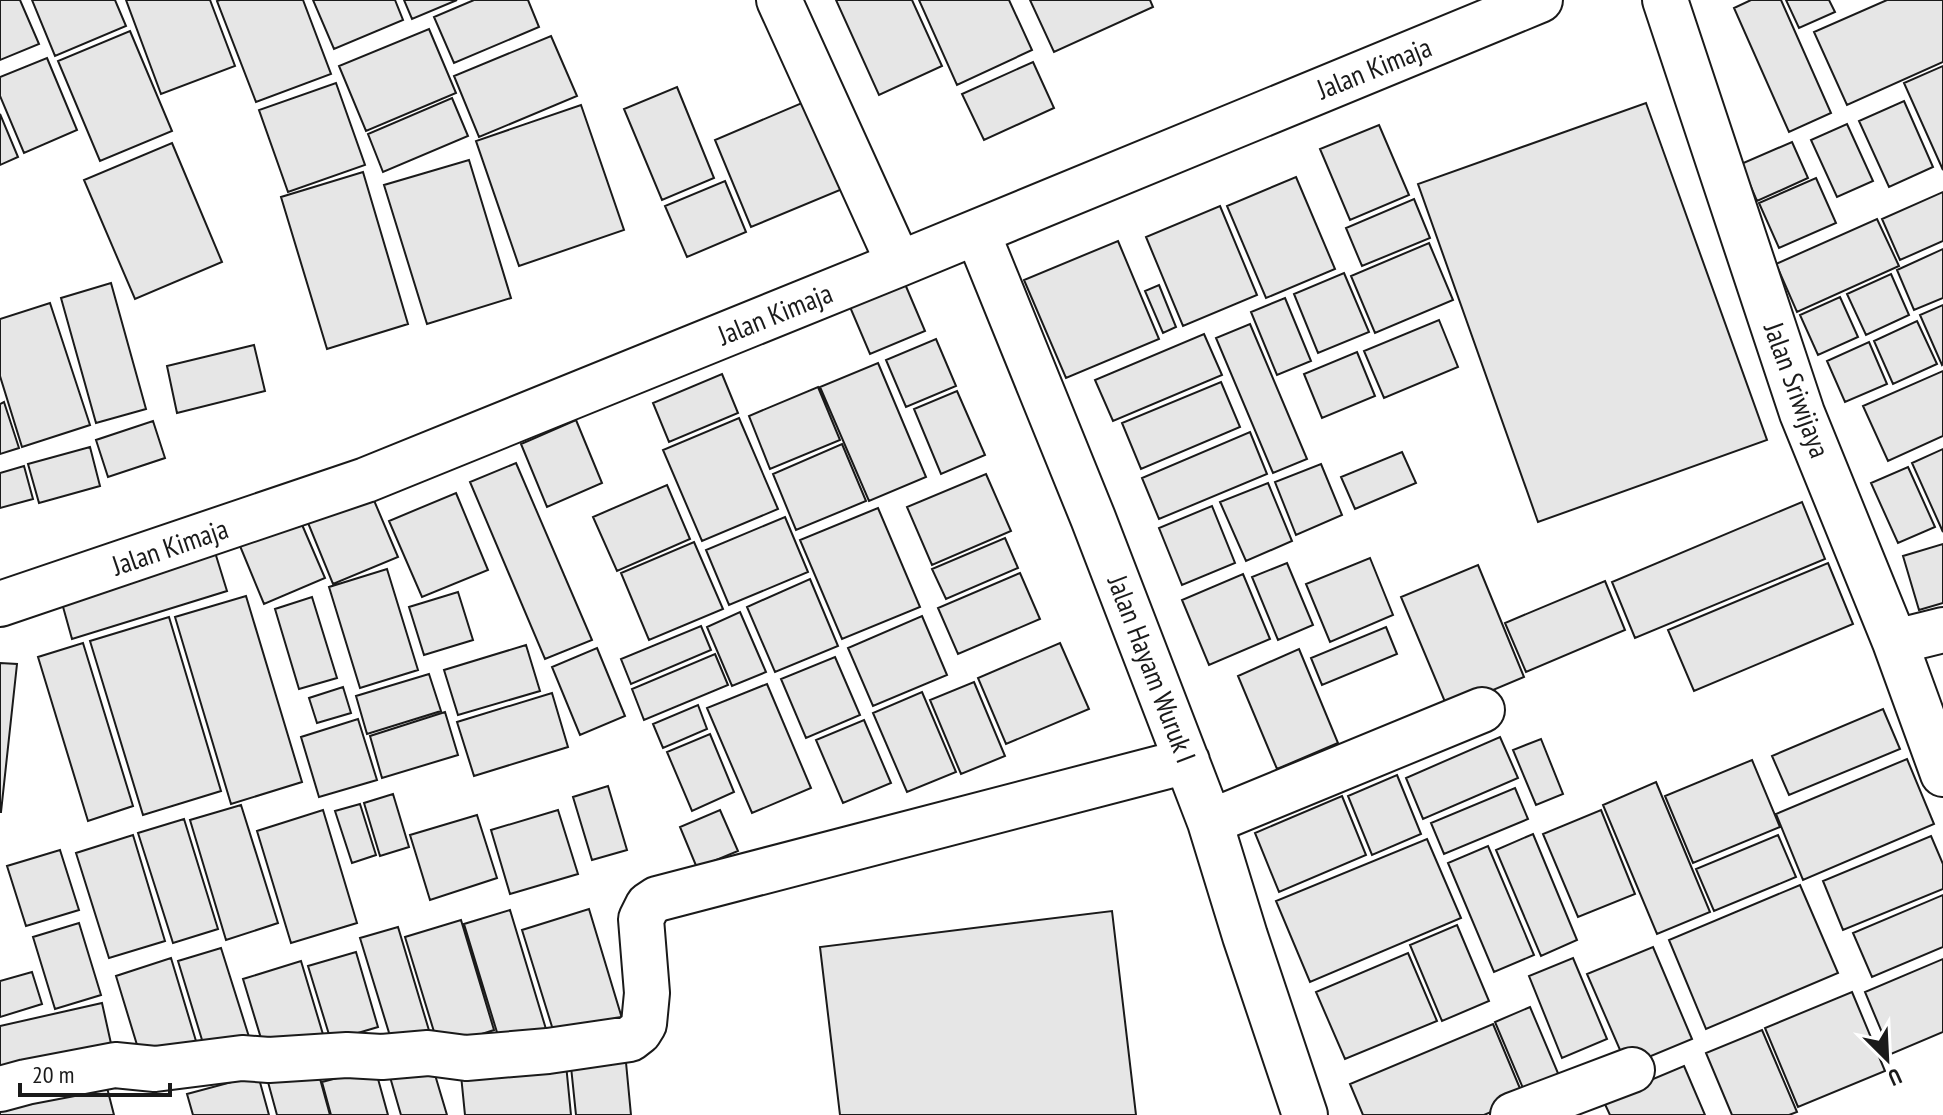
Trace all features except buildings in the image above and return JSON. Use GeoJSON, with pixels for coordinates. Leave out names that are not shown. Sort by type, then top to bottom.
{"type":"FeatureCollection","features":[{"type":"Feature","properties":{"kind":"street"},"geometry":{"type":"LineString","coordinates":[[779,0],[899,264]]}},
{"type":"Feature","properties":{"kind":"street","name":"Jalan Kimaja"},"geometry":{"type":"LineString","coordinates":[[0,604],[366,480],[1540,0]]}},
{"type":"Feature","properties":{"kind":"street","name":"Jalan Sriwijaya"},"geometry":{"type":"LineString","coordinates":[[1665,0],[1802,413],[1895,642],[1943,774]]}},
{"type":"Feature","properties":{"kind":"street","name":"Jalan Hayam Wuruk I"},"geometry":{"type":"LineString","coordinates":[[977,232],[1093,518],[1210,822],[1305,1115]]}},
{"type":"Feature","properties":{"kind":"street"},"geometry":{"type":"LineString","coordinates":[[1895,642],[1943,630]]}},
{"type":"Feature","properties":{"kind":"street"},"geometry":{"type":"LineString","coordinates":[[1210,822],[1482,710]]}},
{"type":"Feature","properties":{"kind":"street"},"geometry":{"type":"LineString","coordinates":[[0,1089],[115,1065],[155,1069],[242,1058],[382,1057],[428,1053],[466,1058],[548,1051],[630,1039],[644,1024],[647,993],[641,919],[648,905],[657,899],[1187,761]]}},
{"type":"Feature","properties":{"kind":"street"},"geometry":{"type":"LineString","coordinates":[[1513,1115],[1632,1070]]}}]}
